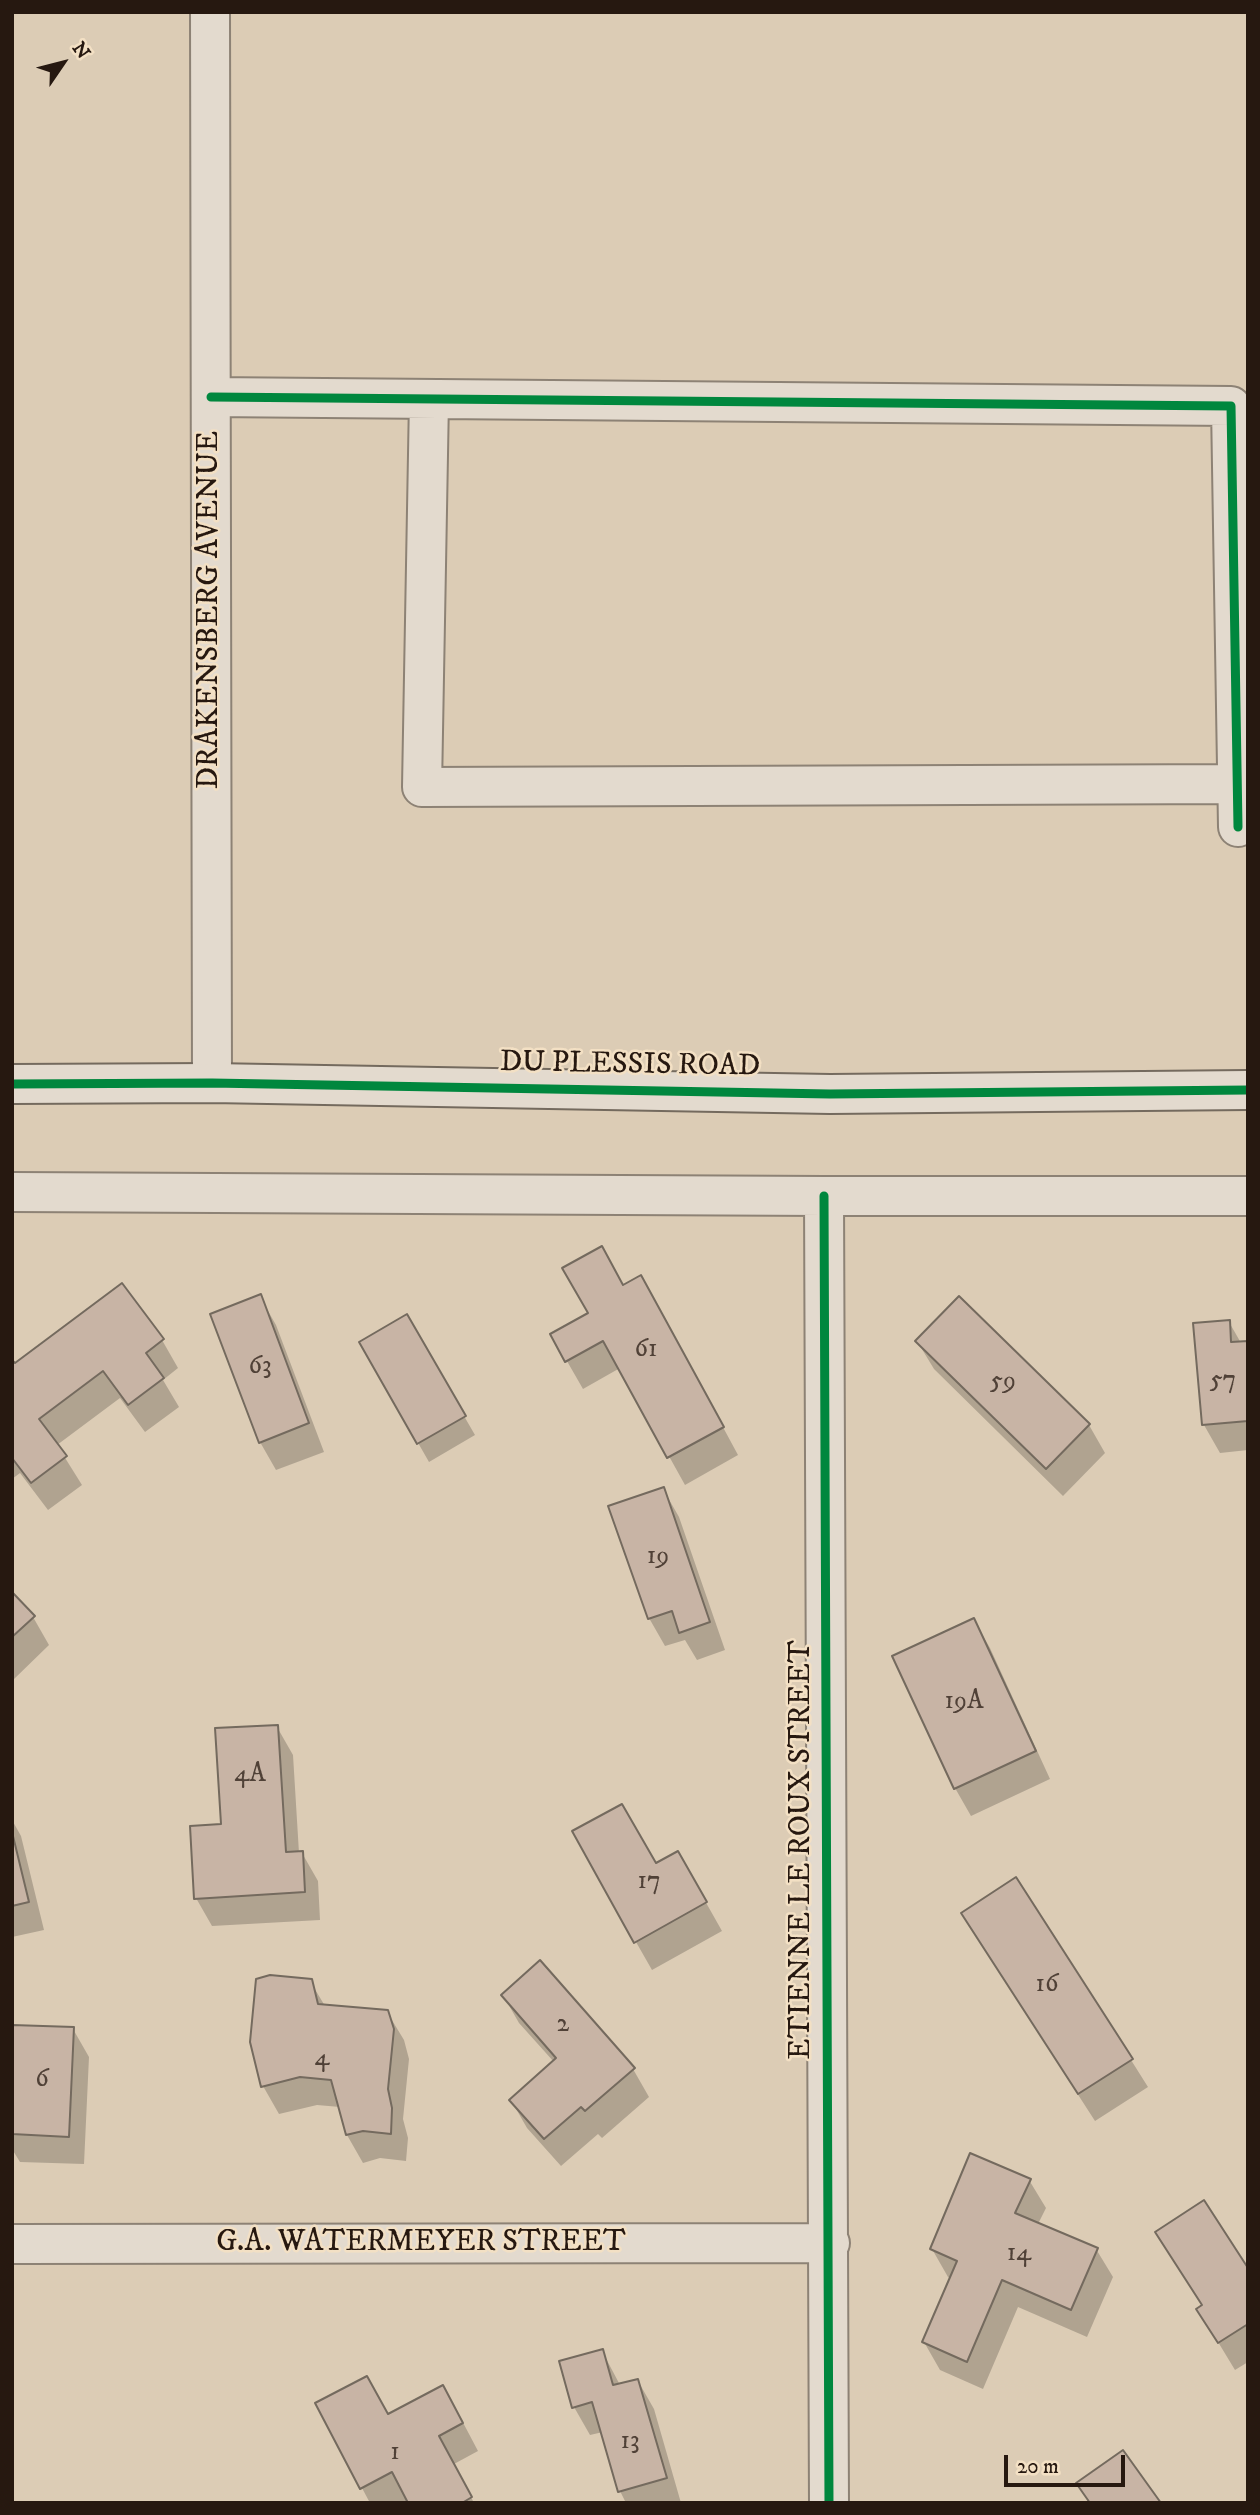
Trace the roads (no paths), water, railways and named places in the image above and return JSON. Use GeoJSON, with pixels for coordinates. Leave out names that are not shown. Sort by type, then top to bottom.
{"type":"FeatureCollection","features":[{"type":"Feature","properties":{"kind":"street","name":"DRAKENSBERG AVENUE"},"geometry":{"type":"LineString","coordinates":[[210,12],[212,1083]]}},
{"type":"Feature","properties":{"kind":"street"},"geometry":{"type":"LineString","coordinates":[[211,397],[1231,406],[1238,827]]}},
{"type":"Feature","properties":{"kind":"street"},"geometry":{"type":"LineString","coordinates":[[429,399],[422,787],[1238,784]]}},
{"type":"Feature","properties":{"kind":"street","name":"DU PLESSIS ROAD"},"geometry":{"type":"LineString","coordinates":[[12,1084],[212,1083],[830,1094],[1248,1090]]}},
{"type":"Feature","properties":{"kind":"street"},"geometry":{"type":"LineString","coordinates":[[12,1192],[1248,1196]]}},
{"type":"Feature","properties":{"kind":"street","name":"ETIENNE LE ROUX STREET"},"geometry":{"type":"LineString","coordinates":[[824,1196],[829,2503]]}},
{"type":"Feature","properties":{"kind":"street","name":"G.A. WATERMEYER STREET"},"geometry":{"type":"LineString","coordinates":[[12,2244],[830,2243]]}}]}
